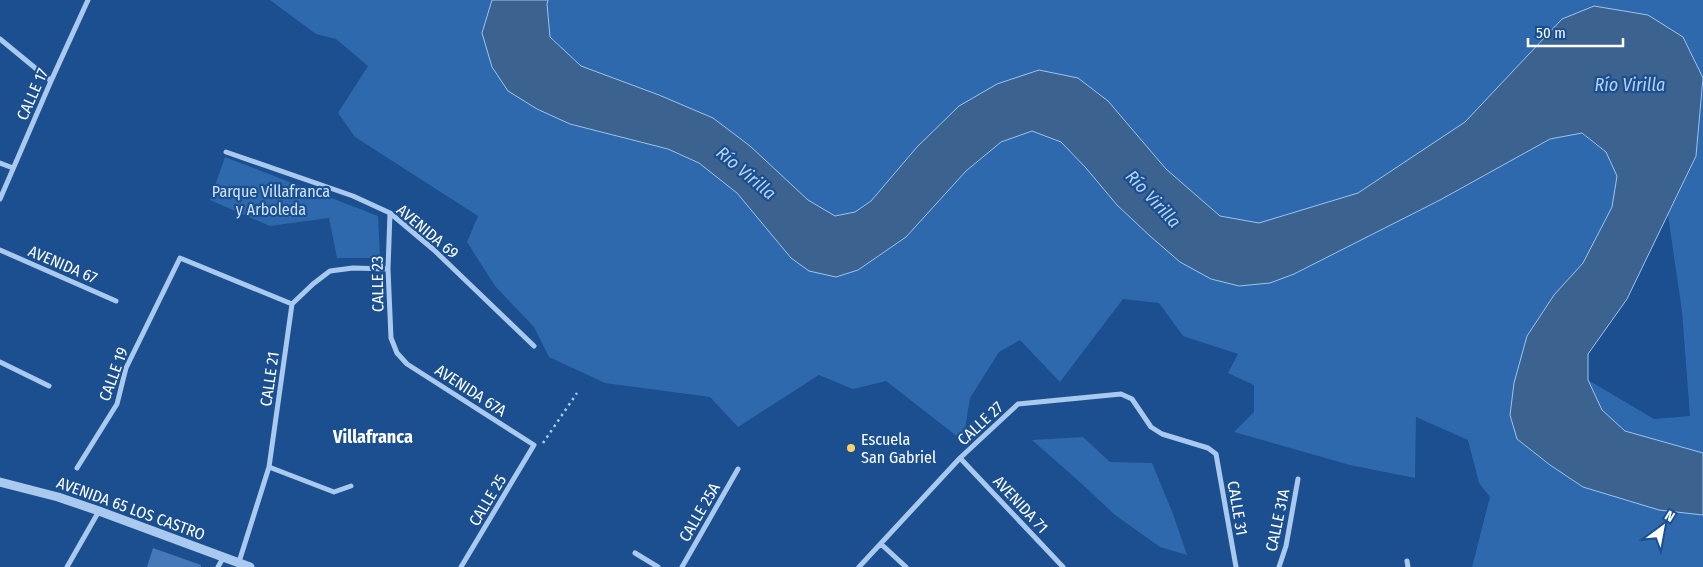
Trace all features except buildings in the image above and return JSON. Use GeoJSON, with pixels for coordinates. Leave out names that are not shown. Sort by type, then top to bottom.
{"type":"FeatureCollection","features":[{"type":"Feature","properties":{"kind":"street","name":"CALLE 17"},"geometry":{"type":"LineString","coordinates":[[0,199],[50,81],[88,0]]}},
{"type":"Feature","properties":{"kind":"street"},"geometry":{"type":"LineString","coordinates":[[0,39],[50,81]]}},
{"type":"Feature","properties":{"kind":"street","name":"AVENIDA 69"},"geometry":{"type":"LineString","coordinates":[[226,152],[353,196],[390,213],[434,250],[534,346]]}},
{"type":"Feature","properties":{"kind":"street"},"geometry":{"type":"LineString","coordinates":[[0,163],[13,168]]}},
{"type":"Feature","properties":{"kind":"street","name":"CALLE 23"},"geometry":{"type":"LineString","coordinates":[[390,213],[388,269],[391,338],[397,353]]}},
{"type":"Feature","properties":{"kind":"street","name":"AVENIDA 67"},"geometry":{"type":"LineString","coordinates":[[0,250],[116,300]]}},
{"type":"Feature","properties":{"kind":"street","name":"CALLE 19"},"geometry":{"type":"LineString","coordinates":[[77,468],[117,404],[126,368],[180,258],[292,304]]}},
{"type":"Feature","properties":{"kind":"street"},"geometry":{"type":"LineString","coordinates":[[292,304],[312,284],[330,271],[353,268],[388,269]]}},
{"type":"Feature","properties":{"kind":"street","name":"CALLE 21"},"geometry":{"type":"LineString","coordinates":[[239,562],[269,467],[292,304]]}},
{"type":"Feature","properties":{"kind":"street","name":"AVENIDA 67A"},"geometry":{"type":"LineString","coordinates":[[397,353],[407,364],[534,445]]}},
{"type":"Feature","properties":{"kind":"street"},"geometry":{"type":"LineString","coordinates":[[0,362],[49,386]]}},
{"type":"Feature","properties":{"kind":"street","name":"CALLE 27"},"geometry":{"type":"LineString","coordinates":[[859,567],[960,458],[1018,404],[1121,394],[1132,399],[1151,427],[1162,434],[1208,448],[1216,454]]}},
{"type":"Feature","properties":{"kind":"street","name":"CALLE 25"},"geometry":{"type":"LineString","coordinates":[[461,567],[534,445]]}},
{"type":"Feature","properties":{"kind":"street","name":"CALLE 31"},"geometry":{"type":"LineString","coordinates":[[1216,454],[1236,567]]}},
{"type":"Feature","properties":{"kind":"street","name":"AVENIDA 71"},"geometry":{"type":"LineString","coordinates":[[960,458],[1063,567]]}},
{"type":"Feature","properties":{"kind":"street"},"geometry":{"type":"LineString","coordinates":[[269,467],[334,492],[351,486]]}},
{"type":"Feature","properties":{"kind":"street","name":"CALLE 25A"},"geometry":{"type":"LineString","coordinates":[[682,567],[738,469]]}},
{"type":"Feature","properties":{"kind":"street","name":"CALLE 31A"},"geometry":{"type":"LineString","coordinates":[[1279,567],[1286,546],[1298,479]]}},
{"type":"Feature","properties":{"kind":"street","name":"AVENIDA 65 LOS CASTRO"},"geometry":{"type":"LineString","coordinates":[[0,482],[58,497],[250,567]]}},
{"type":"Feature","properties":{"kind":"street"},"geometry":{"type":"LineString","coordinates":[[67,567],[99,511]]}},
{"type":"Feature","properties":{"kind":"street"},"geometry":{"type":"LineString","coordinates":[[881,544],[906,567]]}},
{"type":"Feature","properties":{"kind":"street"},"geometry":{"type":"LineString","coordinates":[[635,553],[658,567]]}},
{"type":"Feature","properties":{"kind":"street"},"geometry":{"type":"LineString","coordinates":[[218,567],[223,558]]}},
{"type":"Feature","properties":{"kind":"path"},"geometry":{"type":"LineString","coordinates":[[534,445],[543,443],[577,393]]}},
{"type":"Feature","properties":{"kind":"green space"},"geometry":{"type":"Polygon","coordinates":[[[270,0],[492,0],[482,33],[570,124],[668,149],[699,163],[737,193],[762,223],[858,270],[906,237],[966,171],[1001,142],[1032,131],[1061,142],[1117,205],[1180,262],[1294,274],[1440,200],[1550,139],[1581,133],[1606,152],[1617,176],[1612,207],[1583,263],[1554,295],[1527,336],[1517,439],[1550,465],[1583,487],[1659,510],[1703,515],[1703,567],[1472,567],[1490,497],[1479,483],[1468,440],[1416,417],[1415,478],[1350,465],[1234,432],[1254,412],[1254,385],[1228,373],[1238,354],[1183,336],[1159,303],[1123,299],[1060,382],[1020,340],[999,352],[970,398],[963,441],[886,381],[853,389],[819,375],[738,427],[710,397],[605,383],[549,357],[534,327],[495,286],[467,242],[478,216],[355,137],[338,113],[368,66],[336,39],[316,34],[270,0]]]}},
{"type":"Feature","properties":{"kind":"green space"},"geometry":{"type":"Polygon","coordinates":[[[548,0],[1703,0],[1703,78],[1682,37],[1508,78],[1466,122],[1358,193],[1259,223],[1220,216],[1166,169],[1108,101],[1078,78],[917,147],[871,201],[855,212],[835,216],[808,200],[750,146],[713,118],[659,95],[581,66],[550,37],[548,0]]]}},
{"type":"Feature","properties":{"kind":"green space"},"geometry":{"type":"Polygon","coordinates":[[[1703,85],[1703,453],[1625,431],[1602,410],[1588,380],[1654,419],[1690,416],[1682,311],[1668,215],[1696,156],[1703,85]]]}},
{"type":"Feature","properties":{"kind":"green space","name":"Parque Villafranca y Arboleda"},"geometry":{"type":"Polygon","coordinates":[[[225,157],[378,216],[380,258],[337,258],[329,218],[270,226],[210,200],[225,157]]]}},
{"type":"Feature","properties":{"kind":"green space"},"geometry":{"type":"Polygon","coordinates":[[[1083,437],[1110,462],[1152,463],[1187,555],[1160,547],[1115,515],[1032,440],[1083,437]]]}},
{"type":"Feature","properties":{"kind":"water","name":"Río Virilla"},"geometry":{"type":"Polygon","coordinates":[[[492,0],[548,0],[550,37],[581,66],[659,95],[713,118],[750,146],[808,200],[835,216],[855,212],[871,201],[917,147],[959,106],[997,84],[1039,70],[1078,78],[1108,101],[1166,169],[1220,216],[1259,223],[1358,193],[1465,122],[1562,19],[1594,6],[1648,15],[1683,37],[1703,78],[1696,156],[1627,299],[1588,354],[1588,380],[1602,410],[1625,431],[1703,453],[1703,515],[1659,510],[1583,487],[1550,465],[1517,439],[1510,415],[1514,383],[1527,336],[1554,295],[1583,263],[1612,207],[1617,176],[1606,152],[1582,133],[1550,139],[1440,200],[1294,274],[1270,283],[1239,286],[1211,279],[1180,262],[1117,205],[1061,142],[1032,131],[1001,142],[966,171],[906,237],[858,270],[836,277],[809,271],[791,258],[737,193],[699,163],[668,149],[570,124],[537,109],[508,91],[492,67],[482,33],[492,0]]]}},
{"type":"Feature","properties":{"kind":"place","name":"Escuela San Gabriel"},"geometry":{"type":"Point","coordinates":[851,448]}},
{"type":"Feature","properties":{"kind":"district","name":"Villafranca"},"geometry":{"type":"Point","coordinates":[373,437]}}]}
